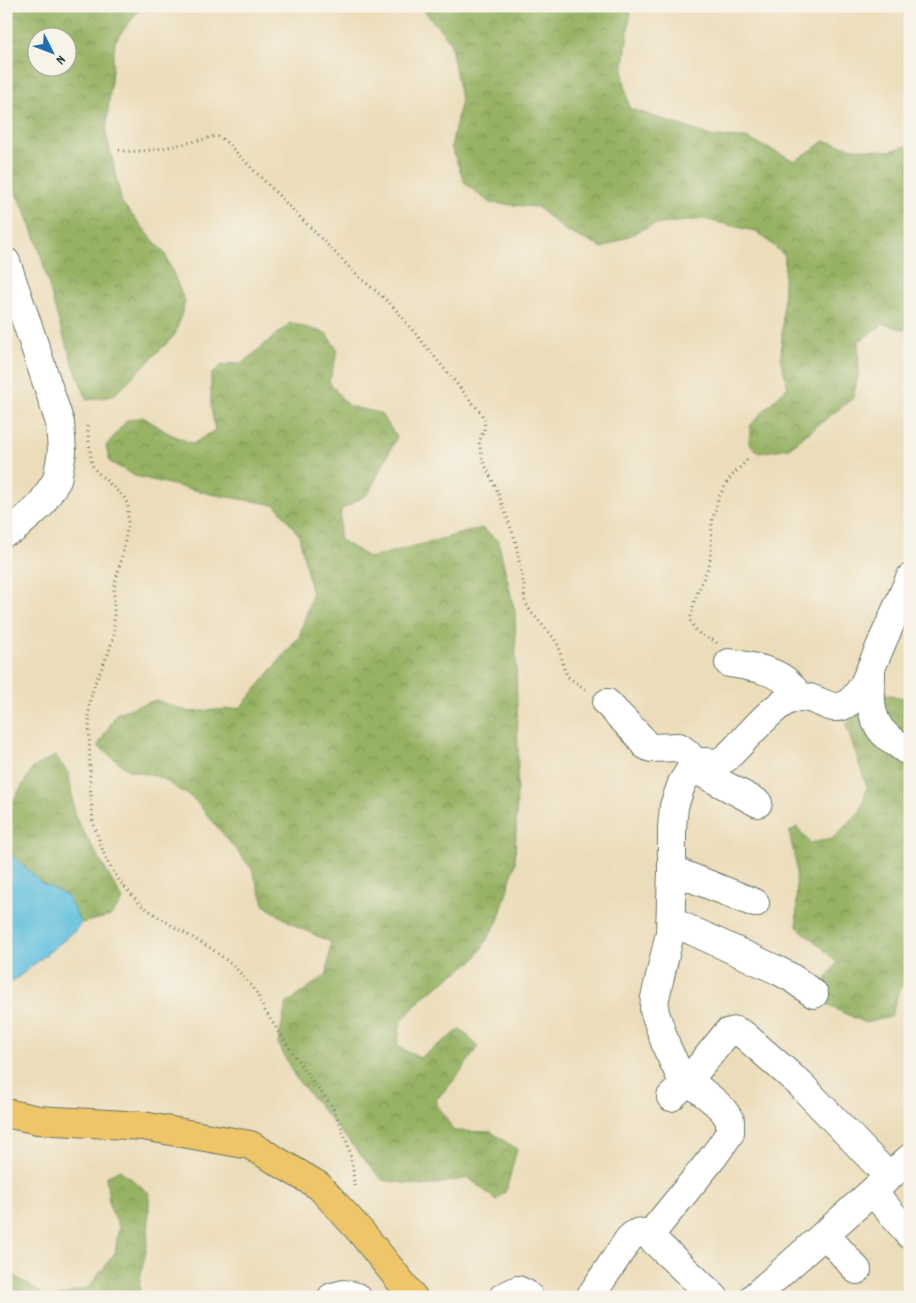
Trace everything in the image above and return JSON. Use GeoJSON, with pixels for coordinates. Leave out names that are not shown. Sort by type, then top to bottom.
{"type":"FeatureCollection","features":[{"type":"Feature","properties":{"kind":"main road"},"geometry":{"type":"LineString","coordinates":[[6,1113],[38,1120],[143,1126],[250,1145],[319,1186],[361,1232],[413,1297]]}},
{"type":"Feature","properties":{"kind":"street"},"geometry":{"type":"LineString","coordinates":[[6,262],[60,423],[62,452],[57,480],[40,506],[14,529],[6,532]]}},
{"type":"Feature","properties":{"kind":"street"},"geometry":{"type":"LineString","coordinates":[[695,763],[717,764],[726,758],[774,710],[790,700],[799,697],[808,698],[826,706],[838,708],[848,704],[856,697],[872,668],[910,578]]}},
{"type":"Feature","properties":{"kind":"street"},"geometry":{"type":"LineString","coordinates":[[728,663],[753,666],[778,676],[791,685],[799,697]]}},
{"type":"Feature","properties":{"kind":"street"},"geometry":{"type":"LineString","coordinates":[[872,668],[871,706],[873,716],[882,731],[906,750],[910,750]]}},
{"type":"Feature","properties":{"kind":"street"},"geometry":{"type":"LineString","coordinates":[[608,703],[640,737],[645,746],[651,748],[679,748],[687,753],[702,773],[758,803]]}},
{"type":"Feature","properties":{"kind":"street"},"geometry":{"type":"LineString","coordinates":[[680,1089],[679,1073],[666,1048],[654,1010],[670,933],[674,806],[682,783],[695,763]]}},
{"type":"Feature","properties":{"kind":"street"},"geometry":{"type":"LineString","coordinates":[[672,870],[755,903]]}},
{"type":"Feature","properties":{"kind":"street"},"geometry":{"type":"LineString","coordinates":[[671,921],[777,970],[814,994]]}},
{"type":"Feature","properties":{"kind":"street"},"geometry":{"type":"LineString","coordinates":[[680,1089],[727,1034],[736,1031],[744,1035],[800,1084],[881,1185],[910,1235]]}},
{"type":"Feature","properties":{"kind":"street"},"geometry":{"type":"LineString","coordinates":[[648,1236],[714,1156],[730,1133],[730,1120],[715,1102],[680,1089]]}},
{"type":"Feature","properties":{"kind":"street"},"geometry":{"type":"LineString","coordinates":[[754,1297],[910,1158]]}},
{"type":"Feature","properties":{"kind":"street"},"geometry":{"type":"LineString","coordinates":[[590,1297],[628,1240],[636,1233],[642,1232],[714,1297]]}},
{"type":"Feature","properties":{"kind":"street"},"geometry":{"type":"LineString","coordinates":[[826,1234],[856,1270]]}},
{"type":"Feature","properties":{"kind":"street"},"geometry":{"type":"LineString","coordinates":[[503,1297],[518,1290],[529,1297]]}},
{"type":"Feature","properties":{"kind":"street"},"geometry":{"type":"LineString","coordinates":[[332,1297],[344,1294],[357,1297]]}},
{"type":"Feature","properties":{"kind":"path"},"geometry":{"type":"LineString","coordinates":[[119,150],[128,152],[143,151],[220,137],[358,275],[391,304],[485,420],[484,430],[479,442],[482,461],[496,488],[515,539],[525,602],[531,612],[554,638],[559,647],[564,669],[568,677],[582,688],[608,703]]}},
{"type":"Feature","properties":{"kind":"path"},"geometry":{"type":"LineString","coordinates":[[86,423],[92,465],[124,497],[128,505],[128,524],[114,588],[114,636],[89,704],[90,783],[94,822],[106,860],[120,882],[141,905],[171,925],[212,948],[235,967],[256,992],[265,1011],[306,1073],[332,1106],[341,1126],[349,1148],[354,1187],[343,1212]]}},
{"type":"Feature","properties":{"kind":"path"},"geometry":{"type":"LineString","coordinates":[[728,663],[716,641],[701,635],[694,628],[690,620],[695,599],[709,565],[712,522],[718,499],[729,479],[748,459]]}},
{"type":"Feature","properties":{"kind":"green space"},"geometry":{"type":"Polygon","coordinates":[[[6,6],[142,6],[115,41],[106,132],[122,203],[165,254],[185,302],[175,335],[113,396],[87,400],[62,332],[31,225],[16,193],[6,179],[6,6]]]}},
{"type":"Feature","properties":{"kind":"green space"},"geometry":{"type":"Polygon","coordinates":[[[420,6],[631,6],[623,74],[629,108],[714,137],[746,138],[795,161],[825,141],[853,148],[889,151],[910,145],[910,331],[883,324],[858,342],[859,373],[853,398],[789,448],[759,453],[749,443],[750,426],[788,387],[781,361],[785,256],[758,232],[704,219],[652,225],[603,248],[566,231],[537,207],[490,203],[465,183],[451,147],[461,100],[450,41],[420,6]]]}},
{"type":"Feature","properties":{"kind":"green space"},"geometry":{"type":"Polygon","coordinates":[[[290,323],[326,333],[338,351],[329,382],[348,406],[380,413],[397,437],[368,494],[341,510],[339,539],[370,558],[482,528],[498,541],[515,612],[518,753],[515,864],[498,921],[475,959],[425,995],[401,1021],[397,1046],[420,1058],[461,1029],[478,1047],[456,1078],[435,1101],[454,1131],[491,1132],[517,1149],[506,1191],[496,1200],[469,1178],[423,1186],[382,1180],[295,1077],[278,1043],[286,1004],[327,974],[331,942],[297,927],[265,906],[252,869],[194,799],[159,777],[128,770],[98,746],[117,713],[156,700],[189,712],[240,708],[299,637],[312,595],[299,535],[276,505],[211,494],[135,476],[110,462],[106,446],[127,420],[143,417],[168,433],[193,444],[215,430],[211,407],[211,375],[222,365],[244,362],[290,323]]]}},
{"type":"Feature","properties":{"kind":"green space"},"geometry":{"type":"Polygon","coordinates":[[[884,693],[901,698],[910,694],[910,979],[899,990],[891,1017],[865,1023],[829,1006],[826,979],[837,963],[797,927],[796,863],[789,832],[797,827],[810,843],[832,839],[861,810],[867,787],[846,725],[872,697],[884,693]]]}},
{"type":"Feature","properties":{"kind":"green space"},"geometry":{"type":"Polygon","coordinates":[[[55,756],[69,774],[75,817],[123,900],[111,916],[81,923],[67,896],[42,883],[7,850],[8,809],[33,768],[55,756]]]}},
{"type":"Feature","properties":{"kind":"green space"},"geometry":{"type":"Polygon","coordinates":[[[120,1170],[149,1193],[148,1239],[140,1279],[141,1297],[56,1297],[89,1287],[115,1253],[119,1226],[110,1208],[106,1177],[120,1170]]]}},
{"type":"Feature","properties":{"kind":"green space"},"geometry":{"type":"Polygon","coordinates":[[[6,1274],[16,1277],[48,1297],[6,1297],[6,1274]]]}},
{"type":"Feature","properties":{"kind":"water"},"geometry":{"type":"Polygon","coordinates":[[[6,806],[8,809],[7,850],[42,883],[67,896],[81,923],[74,932],[6,987],[6,806]]]}}]}
